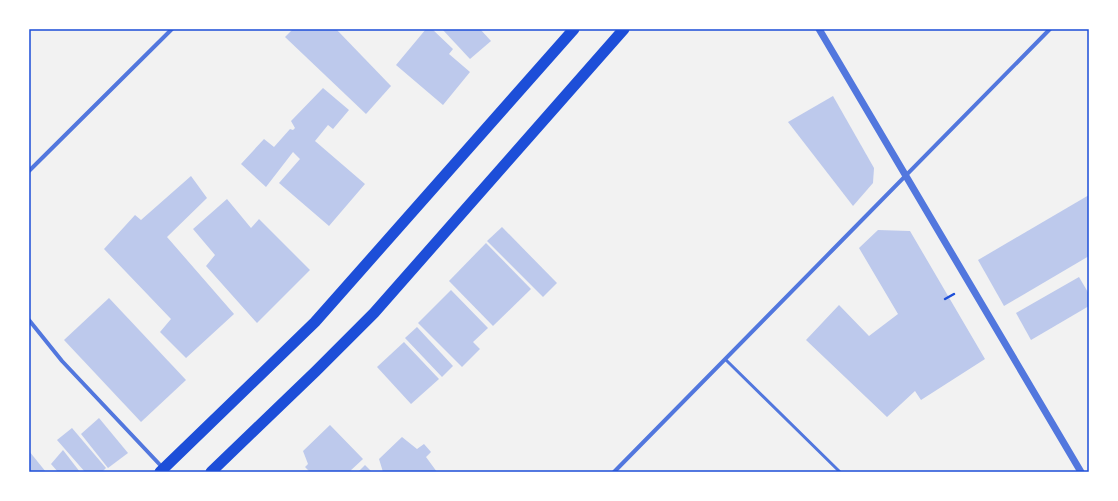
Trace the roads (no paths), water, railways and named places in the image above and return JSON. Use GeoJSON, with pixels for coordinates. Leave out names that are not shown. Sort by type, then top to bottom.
{"type":"FeatureCollection","features":[{"type":"Feature","properties":{"kind":"highway"},"geometry":{"type":"LineString","coordinates":[[162,470],[315,322],[574,29]]}},
{"type":"Feature","properties":{"kind":"highway"},"geometry":{"type":"LineString","coordinates":[[211,472],[374,313],[624,29]]}},
{"type":"Feature","properties":{"kind":"street"},"geometry":{"type":"LineString","coordinates":[[29,171],[172,29]]}},
{"type":"Feature","properties":{"kind":"street"},"geometry":{"type":"LineString","coordinates":[[818,29],[1081,472]]}},
{"type":"Feature","properties":{"kind":"street"},"geometry":{"type":"LineString","coordinates":[[614,472],[726,360],[1050,29]]}},
{"type":"Feature","properties":{"kind":"street"},"geometry":{"type":"LineString","coordinates":[[29,320],[62,360],[162,470]]}},
{"type":"Feature","properties":{"kind":"lane"},"geometry":{"type":"LineString","coordinates":[[726,360],[840,472]]}}]}
